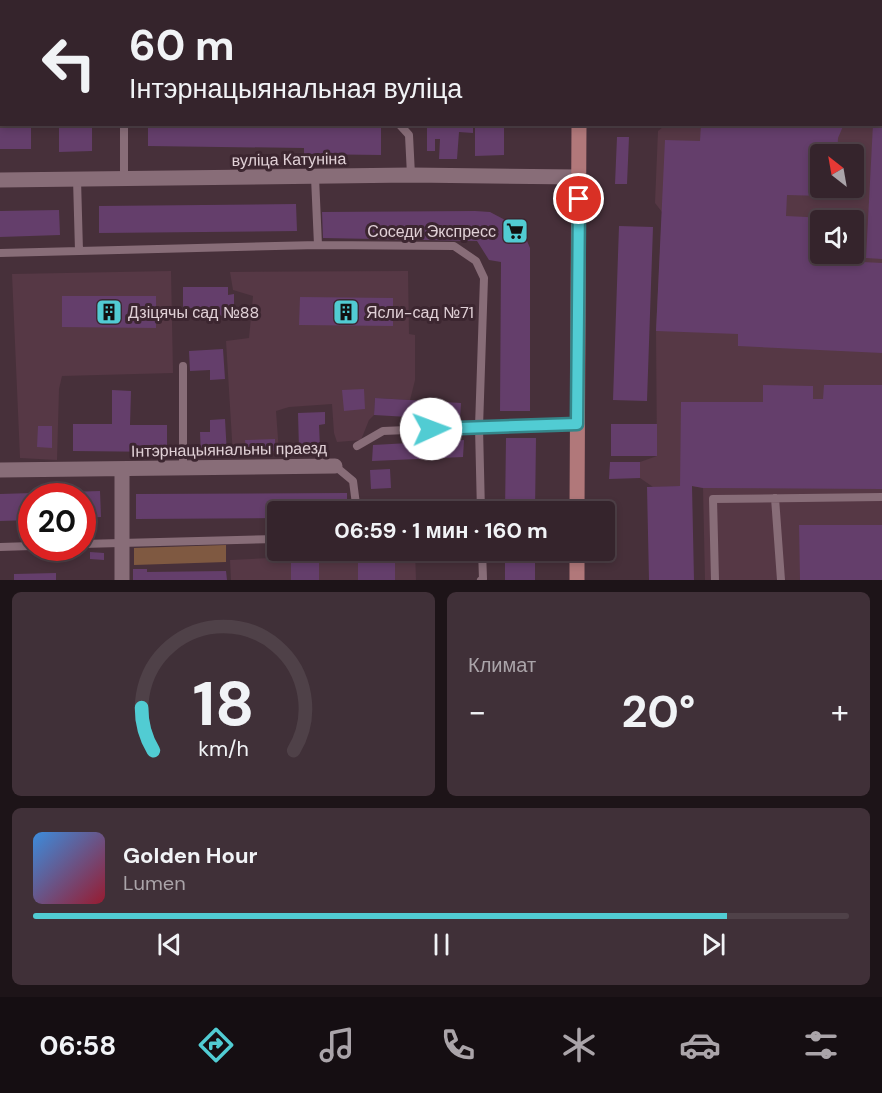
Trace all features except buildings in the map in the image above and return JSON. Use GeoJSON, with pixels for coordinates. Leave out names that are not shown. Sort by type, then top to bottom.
{"type":"FeatureCollection","features":[{"type":"Feature","properties":{"kind":"main road"},"geometry":{"type":"LineString","coordinates":[[577,501],[579,126]]}},
{"type":"Feature","properties":{"kind":"main road"},"geometry":{"type":"LineString","coordinates":[[577,561],[577,580]]}},
{"type":"Feature","properties":{"kind":"street","name":"вуліца Катуніна"},"geometry":{"type":"LineString","coordinates":[[0,180],[411,175],[579,177]]}},
{"type":"Feature","properties":{"kind":"street","name":"Інтэрнацыянальны праезд"},"geometry":{"type":"LineString","coordinates":[[0,470],[335,466]]}},
{"type":"Feature","properties":{"kind":"street","name":"Інтэрнацыянальны праезд"},"geometry":{"type":"LineString","coordinates":[[122,469],[122,578]]}},
{"type":"Feature","properties":{"kind":"lane"},"geometry":{"type":"LineString","coordinates":[[124,126],[124,179]]}},
{"type":"Feature","properties":{"kind":"lane"},"geometry":{"type":"LineString","coordinates":[[401,126],[409,135]]}},
{"type":"Feature","properties":{"kind":"lane"},"geometry":{"type":"LineString","coordinates":[[409,126],[411,175]]}},
{"type":"Feature","properties":{"kind":"lane"},"geometry":{"type":"LineString","coordinates":[[315,177],[318,245]]}},
{"type":"Feature","properties":{"kind":"lane"},"geometry":{"type":"LineString","coordinates":[[76,179],[79,251]]}},
{"type":"Feature","properties":{"kind":"lane"},"geometry":{"type":"LineString","coordinates":[[0,253],[318,245],[454,246],[476,261],[484,279],[479,427],[481,501]]}},
{"type":"Feature","properties":{"kind":"lane"},"geometry":{"type":"LineString","coordinates":[[183,366],[183,468]]}},
{"type":"Feature","properties":{"kind":"lane"},"geometry":{"type":"LineString","coordinates":[[357,447],[383,431],[577,424]]}},
{"type":"Feature","properties":{"kind":"lane"},"geometry":{"type":"LineString","coordinates":[[335,466],[353,481],[356,501]]}},
{"type":"Feature","properties":{"kind":"lane"},"geometry":{"type":"LineString","coordinates":[[715,580],[713,499],[882,497]]}},
{"type":"Feature","properties":{"kind":"lane"},"geometry":{"type":"LineString","coordinates":[[775,498],[780,580]]}},
{"type":"Feature","properties":{"kind":"lane"},"geometry":{"type":"LineString","coordinates":[[96,544],[267,539]]}},
{"type":"Feature","properties":{"kind":"lane"},"geometry":{"type":"LineString","coordinates":[[0,547],[18,546]]}},
{"type":"Feature","properties":{"kind":"lane"},"geometry":{"type":"LineString","coordinates":[[481,580],[483,579],[482,561]]}},
{"type":"Feature","properties":{"kind":"shaded area"},"geometry":{"type":"Polygon","coordinates":[[[664,126],[882,126],[882,580],[705,580],[703,488],[653,487],[640,478],[640,462],[657,456],[656,331],[662,212],[655,203],[658,131],[664,126]]]}},
{"type":"Feature","properties":{"kind":"shaded area"},"geometry":{"type":"Polygon","coordinates":[[[171,271],[173,373],[62,376],[59,389],[57,460],[20,458],[12,274],[171,271]]]}},
{"type":"Feature","properties":{"kind":"shaded area"},"geometry":{"type":"Polygon","coordinates":[[[408,271],[409,334],[415,335],[415,380],[410,400],[375,398],[374,415],[369,420],[361,440],[337,442],[334,433],[332,404],[289,407],[276,411],[279,453],[233,456],[226,341],[249,338],[253,296],[233,290],[230,272],[408,271]]]}},
{"type":"Feature","properties":{"kind":"shaded area"},"geometry":{"type":"Polygon","coordinates":[[[226,545],[226,562],[134,565],[134,548],[226,545]]]}},
{"type":"Feature","properties":{"kind":"shaded area"},"geometry":{"type":"Polygon","coordinates":[[[267,558],[267,561],[415,561],[416,580],[231,580],[230,560],[267,558]]]}},
{"type":"Feature","properties":{"kind":"place","name":"Соседи Экспресс"},"geometry":{"type":"Point","coordinates":[515,231]}},
{"type":"Feature","properties":{"kind":"place","name":"Дзіцячы сад №88"},"geometry":{"type":"Point","coordinates":[109,312]}},
{"type":"Feature","properties":{"kind":"place","name":"Ясли-сад №71"},"geometry":{"type":"Point","coordinates":[346,312]}},
{"type":"Feature","properties":{"kind":"route"},"geometry":{"type":"LineString","coordinates":[[431,429],[577,424],[579,199]]}}]}
